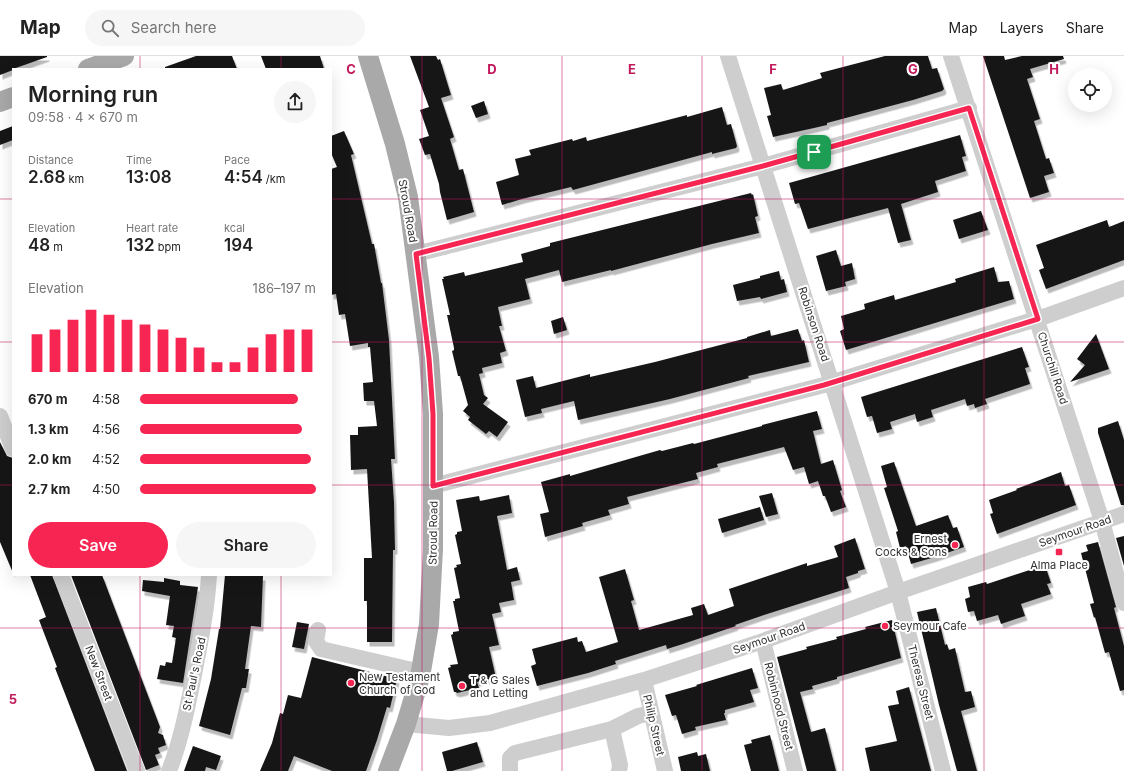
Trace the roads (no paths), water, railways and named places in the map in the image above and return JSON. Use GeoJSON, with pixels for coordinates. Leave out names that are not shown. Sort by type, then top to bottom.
{"type":"FeatureCollection","features":[{"type":"Feature","properties":{"kind":"main road"},"geometry":{"type":"LineString","coordinates":[[91,68],[124,56]]}},
{"type":"Feature","properties":{"kind":"main road","name":"Stroud Road"},"geometry":{"type":"LineString","coordinates":[[368,56],[395,144],[406,189],[429,358],[433,414],[433,549],[429,624],[421,672],[406,724],[388,771]]}},
{"type":"Feature","properties":{"kind":"main road"},"geometry":{"type":"LineString","coordinates":[[0,102],[12,97]]}},
{"type":"Feature","properties":{"kind":"street"},"geometry":{"type":"LineString","coordinates":[[124,56],[129,68]]}},
{"type":"Feature","properties":{"kind":"street","name":"Robinson Road"},"geometry":{"type":"LineString","coordinates":[[728,56],[833,382],[898,592]]}},
{"type":"Feature","properties":{"kind":"street","name":"Churchill Road"},"geometry":{"type":"LineString","coordinates":[[952,56],[1102,521]]}},
{"type":"Feature","properties":{"kind":"street"},"geometry":{"type":"LineString","coordinates":[[416,254],[763,166],[969,108]]}},
{"type":"Feature","properties":{"kind":"street"},"geometry":{"type":"LineString","coordinates":[[433,486],[833,382],[1038,319],[1124,288]]}},
{"type":"Feature","properties":{"kind":"street"},"geometry":{"type":"LineString","coordinates":[[0,416],[12,446]]}},
{"type":"Feature","properties":{"kind":"street","name":"Seymour Road"},"geometry":{"type":"LineString","coordinates":[[406,724],[449,728],[490,723],[644,680],[763,641],[898,592],[1124,514]]}},
{"type":"Feature","properties":{"kind":"street"},"geometry":{"type":"LineString","coordinates":[[1102,521],[1124,602]]}},
{"type":"Feature","properties":{"kind":"street","name":"New Street"},"geometry":{"type":"LineString","coordinates":[[61,576],[137,771]]}},
{"type":"Feature","properties":{"kind":"street","name":"St Paul's Road"},"geometry":{"type":"LineString","coordinates":[[170,771],[183,726],[204,623],[209,576]]}},
{"type":"Feature","properties":{"kind":"street","name":"Theresa Street"},"geometry":{"type":"LineString","coordinates":[[898,592],[943,771]]}},
{"type":"Feature","properties":{"kind":"street"},"geometry":{"type":"LineString","coordinates":[[318,630],[316,641],[321,649],[421,672]]}},
{"type":"Feature","properties":{"kind":"street","name":"Robinhood Street"},"geometry":{"type":"LineString","coordinates":[[763,641],[795,771]]}},
{"type":"Feature","properties":{"kind":"street","name":"Philip Street"},"geometry":{"type":"LineString","coordinates":[[644,680],[665,771]]}},
{"type":"Feature","properties":{"kind":"street"},"geometry":{"type":"LineString","coordinates":[[509,771],[510,758],[515,753],[612,729],[638,716],[651,713]]}},
{"type":"Feature","properties":{"kind":"street"},"geometry":{"type":"LineString","coordinates":[[612,729],[620,765],[618,771]]}},
{"type":"Feature","properties":{"kind":"place","name":"Ernest Cocks & Sons"},"geometry":{"type":"Point","coordinates":[955,545]}},
{"type":"Feature","properties":{"kind":"place","name":"Alma Place"},"geometry":{"type":"Point","coordinates":[1059,552]}},
{"type":"Feature","properties":{"kind":"place","name":"Seymour Cafe"},"geometry":{"type":"Point","coordinates":[885,626]}},
{"type":"Feature","properties":{"kind":"place","name":"New Testament Church of God"},"geometry":{"type":"Point","coordinates":[351,683]}},
{"type":"Feature","properties":{"kind":"place","name":"T & G Sales and Letting"},"geometry":{"type":"Point","coordinates":[462,686]}}]}
